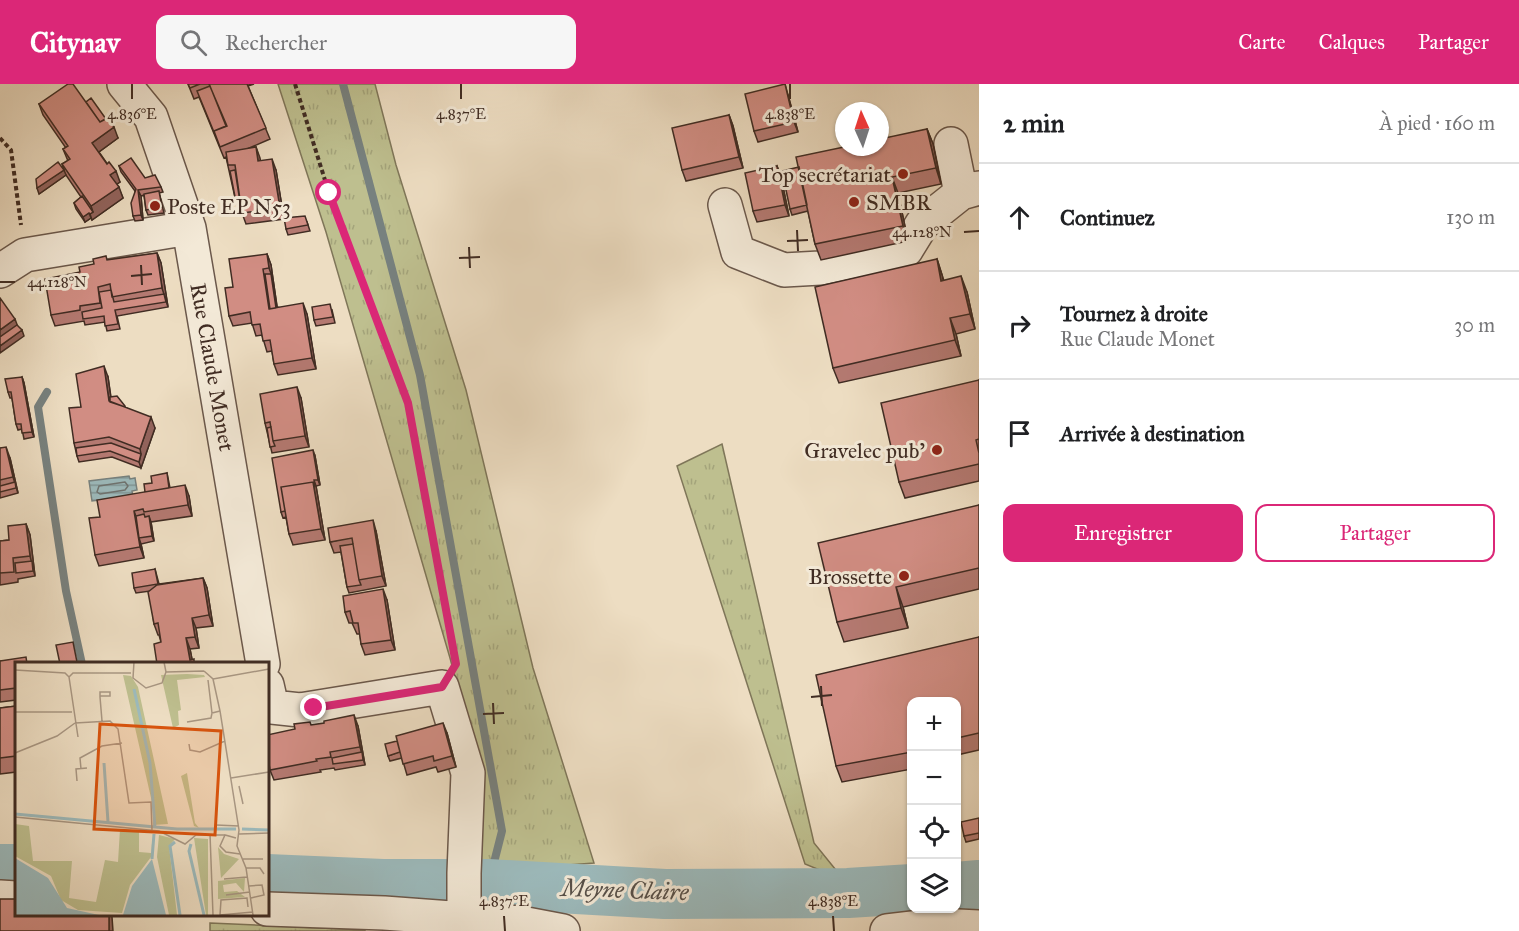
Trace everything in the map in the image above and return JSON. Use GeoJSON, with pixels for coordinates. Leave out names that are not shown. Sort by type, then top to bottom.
{"type":"FeatureCollection","features":[{"type":"Feature","properties":{"kind":"street","name":"Rue Claude Monet"},"geometry":{"type":"LineString","coordinates":[[124,84],[151,117],[189,228],[263,662]]}},
{"type":"Feature","properties":{"kind":"street"},"geometry":{"type":"LineString","coordinates":[[725,205],[738,252],[784,270],[820,268],[906,249],[922,224],[970,191],[951,144]]}},
{"type":"Feature","properties":{"kind":"street"},"geometry":{"type":"LineString","coordinates":[[12,263],[189,228]]}},
{"type":"Feature","properties":{"kind":"street"},"geometry":{"type":"LineString","coordinates":[[268,690],[272,708],[300,710],[442,687],[468,772],[465,897]]}},
{"type":"Feature","properties":{"kind":"street"},"geometry":{"type":"LineString","coordinates":[[0,897],[15,898]]}},
{"type":"Feature","properties":{"kind":"street"},"geometry":{"type":"LineString","coordinates":[[268,909],[465,897],[521,923],[563,931]]}},
{"type":"Feature","properties":{"kind":"street"},"geometry":{"type":"LineString","coordinates":[[887,931],[979,927]]}},
{"type":"Feature","properties":{"kind":"path"},"geometry":{"type":"LineString","coordinates":[[295,84],[329,193],[408,403],[456,664],[442,687]]}},
{"type":"Feature","properties":{"kind":"path"},"geometry":{"type":"LineString","coordinates":[[0,138],[11,150],[12,263]]}},
{"type":"Feature","properties":{"kind":"green space"},"geometry":{"type":"Polygon","coordinates":[[[278,84],[375,84],[396,165],[466,390],[533,668],[594,863],[474,872],[477,760],[450,658],[326,232],[278,84]]]}},
{"type":"Feature","properties":{"kind":"green space"},"geometry":{"type":"Polygon","coordinates":[[[722,444],[814,843],[844,880],[805,864],[677,466],[722,444]]]}},
{"type":"Feature","properties":{"kind":"green space"},"geometry":{"type":"Polygon","coordinates":[[[210,923],[365,930],[365,931],[210,931],[210,923]]]}},
{"type":"Feature","properties":{"kind":"water"},"geometry":{"type":"Polygon","coordinates":[[[129,476],[130,479],[135,478],[137,490],[132,491],[133,496],[92,501],[89,481],[129,476]]]}},
{"type":"Feature","properties":{"kind":"building"},"geometry":{"type":"Polygon","coordinates":[[[68,84],[73,84],[100,122],[107,118],[114,127],[92,143],[107,164],[109,162],[116,171],[110,175],[119,187],[91,206],[62,164],[70,159],[63,149],[68,146],[39,104],[68,84]]]}},
{"type":"Feature","properties":{"kind":"building"},"geometry":{"type":"Polygon","coordinates":[[[188,84],[200,84],[190,88],[188,84]]]}},
{"type":"Feature","properties":{"kind":"building"},"geometry":{"type":"Polygon","coordinates":[[[209,84],[247,84],[266,128],[220,147],[214,131],[227,126],[209,84]]]}},
{"type":"Feature","properties":{"kind":"building"},"geometry":{"type":"Polygon","coordinates":[[[785,84],[794,122],[754,131],[745,94],[785,84]]]}},
{"type":"Feature","properties":{"kind":"building"},"geometry":{"type":"Polygon","coordinates":[[[210,86],[226,126],[214,131],[216,137],[197,91],[210,86]]]}},
{"type":"Feature","properties":{"kind":"building"},"geometry":{"type":"Polygon","coordinates":[[[91,98],[106,119],[100,122],[86,102],[91,98]]]}},
{"type":"Feature","properties":{"kind":"building"},"geometry":{"type":"Polygon","coordinates":[[[729,115],[739,157],[682,170],[672,128],[729,115]]]}},
{"type":"Feature","properties":{"kind":"building","name":"SMBR"},"geometry":{"type":"Polygon","coordinates":[[[927,129],[936,168],[892,177],[903,226],[815,244],[796,157],[835,149],[835,156],[889,156],[889,137],[927,129]]]}},
{"type":"Feature","properties":{"kind":"building"},"geometry":{"type":"Polygon","coordinates":[[[256,147],[258,161],[272,159],[280,208],[242,213],[235,165],[228,165],[226,152],[256,147]]]}},
{"type":"Feature","properties":{"kind":"building"},"geometry":{"type":"Polygon","coordinates":[[[131,158],[145,178],[155,175],[161,187],[138,190],[141,215],[133,216],[131,203],[136,189],[119,166],[131,158]]]}},
{"type":"Feature","properties":{"kind":"building"},"geometry":{"type":"Polygon","coordinates":[[[58,162],[64,170],[37,188],[36,179],[58,162]]]}},
{"type":"Feature","properties":{"kind":"building"},"geometry":{"type":"Polygon","coordinates":[[[777,166],[785,205],[753,211],[745,173],[777,166]]]}},
{"type":"Feature","properties":{"kind":"building"},"geometry":{"type":"Polygon","coordinates":[[[799,167],[807,205],[790,209],[782,171],[799,167]]]}},
{"type":"Feature","properties":{"kind":"building"},"geometry":{"type":"Polygon","coordinates":[[[235,170],[240,202],[236,202],[230,171],[235,170]]]}},
{"type":"Feature","properties":{"kind":"building"},"geometry":{"type":"Polygon","coordinates":[[[159,191],[162,207],[146,210],[144,194],[159,191]]]}},
{"type":"Feature","properties":{"kind":"building"},"geometry":{"type":"Polygon","coordinates":[[[82,196],[93,212],[83,217],[74,203],[82,196]]]}},
{"type":"Feature","properties":{"kind":"building"},"geometry":{"type":"Polygon","coordinates":[[[305,216],[308,225],[286,229],[284,218],[305,216]]]}},
{"type":"Feature","properties":{"kind":"building"},"geometry":{"type":"Polygon","coordinates":[[[157,253],[162,288],[112,297],[110,284],[98,287],[100,303],[80,306],[80,310],[51,315],[45,279],[80,272],[79,267],[94,264],[93,259],[106,256],[107,260],[157,253]]]}},
{"type":"Feature","properties":{"kind":"building"},"geometry":{"type":"Polygon","coordinates":[[[267,254],[269,268],[263,269],[269,309],[303,303],[312,358],[274,364],[270,340],[263,341],[260,324],[252,325],[250,312],[229,316],[225,288],[233,287],[229,259],[267,254]]]}},
{"type":"Feature","properties":{"kind":"building"},"geometry":{"type":"Polygon","coordinates":[[[937,259],[941,281],[961,276],[970,314],[950,318],[955,340],[833,368],[815,287],[937,259]]]}},
{"type":"Feature","properties":{"kind":"building"},"geometry":{"type":"Polygon","coordinates":[[[265,274],[271,274],[276,308],[270,309],[265,274]]]}},
{"type":"Feature","properties":{"kind":"building"},"geometry":{"type":"Polygon","coordinates":[[[111,290],[114,302],[164,294],[166,302],[115,310],[118,324],[105,326],[104,316],[83,319],[82,312],[102,308],[99,292],[111,290]]]}},
{"type":"Feature","properties":{"kind":"building"},"geometry":{"type":"Polygon","coordinates":[[[0,298],[15,319],[0,330],[0,298]]]}},
{"type":"Feature","properties":{"kind":"building"},"geometry":{"type":"Polygon","coordinates":[[[330,304],[333,317],[314,320],[312,307],[330,304]]]}},
{"type":"Feature","properties":{"kind":"building"},"geometry":{"type":"Polygon","coordinates":[[[17,325],[22,330],[0,346],[0,337],[17,325]]]}},
{"type":"Feature","properties":{"kind":"building"},"geometry":{"type":"Polygon","coordinates":[[[104,366],[109,401],[151,417],[140,449],[109,437],[74,443],[69,408],[81,407],[76,374],[104,366]]]}},
{"type":"Feature","properties":{"kind":"building"},"geometry":{"type":"Polygon","coordinates":[[[22,377],[32,432],[22,433],[21,424],[16,424],[11,392],[8,392],[5,379],[22,377]]]}},
{"type":"Feature","properties":{"kind":"building","name":"Gravelec pub'"},"geometry":{"type":"Polygon","coordinates":[[[979,380],[979,439],[976,440],[979,464],[899,482],[881,403],[979,380]]]}},
{"type":"Feature","properties":{"kind":"building"},"geometry":{"type":"Polygon","coordinates":[[[297,387],[305,436],[273,441],[270,422],[265,423],[260,394],[297,387]]]}},
{"type":"Feature","properties":{"kind":"building"},"geometry":{"type":"Polygon","coordinates":[[[117,396],[125,407],[110,402],[110,397],[117,396]]]}},
{"type":"Feature","properties":{"kind":"building"},"geometry":{"type":"Polygon","coordinates":[[[271,427],[275,446],[270,447],[267,428],[271,427]]]}},
{"type":"Feature","properties":{"kind":"building"},"geometry":{"type":"Polygon","coordinates":[[[111,443],[141,454],[139,462],[110,451],[77,456],[76,448],[111,443]]]}},
{"type":"Feature","properties":{"kind":"building"},"geometry":{"type":"Polygon","coordinates":[[[6,447],[13,477],[0,480],[0,448],[6,447]]]}},
{"type":"Feature","properties":{"kind":"building"},"geometry":{"type":"Polygon","coordinates":[[[313,450],[318,480],[314,480],[315,487],[313,482],[281,487],[285,511],[281,512],[272,458],[313,450]]]}},
{"type":"Feature","properties":{"kind":"building"},"geometry":{"type":"Polygon","coordinates":[[[167,473],[169,488],[145,492],[144,484],[152,483],[151,476],[167,473]]]}},
{"type":"Feature","properties":{"kind":"building"},"geometry":{"type":"Polygon","coordinates":[[[15,482],[16,488],[0,492],[0,486],[15,482]]]}},
{"type":"Feature","properties":{"kind":"building"},"geometry":{"type":"Polygon","coordinates":[[[313,482],[321,529],[289,534],[281,487],[313,482]]]}},
{"type":"Feature","properties":{"kind":"building"},"geometry":{"type":"Polygon","coordinates":[[[185,485],[188,505],[144,512],[143,509],[134,511],[140,547],[95,555],[89,518],[100,517],[97,500],[185,485]]]}},
{"type":"Feature","properties":{"kind":"building","name":"Brossette"},"geometry":{"type":"Polygon","coordinates":[[[979,505],[979,568],[896,587],[901,608],[837,622],[818,543],[979,505]]]}},
{"type":"Feature","properties":{"kind":"building"},"geometry":{"type":"Polygon","coordinates":[[[144,514],[145,517],[149,516],[152,536],[139,538],[136,516],[144,514]]]}},
{"type":"Feature","properties":{"kind":"building"},"geometry":{"type":"Polygon","coordinates":[[[373,520],[382,576],[359,580],[352,538],[330,542],[328,528],[373,520]]]}},
{"type":"Feature","properties":{"kind":"building"},"geometry":{"type":"Polygon","coordinates":[[[26,524],[30,556],[13,558],[14,572],[0,573],[0,541],[9,540],[8,526],[26,524]]]}},
{"type":"Feature","properties":{"kind":"building"},"geometry":{"type":"Polygon","coordinates":[[[353,544],[361,585],[347,587],[340,546],[353,544]]]}},
{"type":"Feature","properties":{"kind":"building"},"geometry":{"type":"Polygon","coordinates":[[[32,561],[33,571],[16,573],[15,563],[32,561]]]}},
{"type":"Feature","properties":{"kind":"building"},"geometry":{"type":"Polygon","coordinates":[[[155,569],[158,584],[134,588],[132,573],[155,569]]]}},
{"type":"Feature","properties":{"kind":"building"},"geometry":{"type":"Polygon","coordinates":[[[203,578],[209,615],[192,618],[195,637],[186,638],[190,660],[194,659],[194,662],[157,662],[154,644],[161,642],[158,623],[154,624],[148,592],[157,585],[203,578]]]}},
{"type":"Feature","properties":{"kind":"building"},"geometry":{"type":"Polygon","coordinates":[[[383,589],[391,640],[361,644],[358,623],[353,623],[350,611],[345,612],[343,596],[383,589]]]}},
{"type":"Feature","properties":{"kind":"building"},"geometry":{"type":"Polygon","coordinates":[[[979,637],[979,733],[961,737],[961,697],[907,697],[907,753],[836,766],[816,675],[979,637]]]}},
{"type":"Feature","properties":{"kind":"building"},"geometry":{"type":"Polygon","coordinates":[[[73,642],[77,662],[60,662],[56,645],[73,642]]]}},
{"type":"Feature","properties":{"kind":"building"},"geometry":{"type":"Polygon","coordinates":[[[26,657],[27,662],[15,662],[15,688],[0,690],[0,661],[26,657]]]}},
{"type":"Feature","properties":{"kind":"building"},"geometry":{"type":"Polygon","coordinates":[[[15,706],[15,756],[0,758],[0,708],[15,706]]]}},
{"type":"Feature","properties":{"kind":"building"},"geometry":{"type":"Polygon","coordinates":[[[354,715],[360,747],[330,752],[331,757],[316,759],[317,761],[270,770],[268,735],[295,729],[294,724],[310,722],[311,725],[324,723],[324,721],[354,715]]]}},
{"type":"Feature","properties":{"kind":"building"},"geometry":{"type":"Polygon","coordinates":[[[443,723],[452,756],[434,761],[433,756],[403,764],[396,736],[443,723]]]}},
{"type":"Feature","properties":{"kind":"building"},"geometry":{"type":"Polygon","coordinates":[[[397,741],[400,752],[388,756],[385,744],[397,741]]]}},
{"type":"Feature","properties":{"kind":"building"},"geometry":{"type":"Polygon","coordinates":[[[362,752],[363,760],[333,764],[332,758],[362,752]]]}},
{"type":"Feature","properties":{"kind":"building"},"geometry":{"type":"Polygon","coordinates":[[[979,818],[979,833],[964,836],[961,822],[979,818]]]}},
{"type":"Feature","properties":{"kind":"building"},"geometry":{"type":"Polygon","coordinates":[[[0,899],[15,899],[15,916],[109,916],[109,931],[0,931],[0,899]]]}},
{"type":"Feature","properties":{"kind":"waterway"},"geometry":{"type":"LineString","coordinates":[[343,84],[420,375],[502,831],[486,894]]}},
{"type":"Feature","properties":{"kind":"waterway"},"geometry":{"type":"LineString","coordinates":[[47,392],[38,407],[66,591],[82,662]]}},
{"type":"Feature","properties":{"kind":"waterway","name":"Meyne Claire"},"geometry":{"type":"LineString","coordinates":[[0,869],[15,869]]}},
{"type":"Feature","properties":{"kind":"waterway","name":"Meyne Claire"},"geometry":{"type":"LineString","coordinates":[[268,879],[383,884],[488,884],[665,894],[848,893],[907,889]]}},
{"type":"Feature","properties":{"kind":"waterway","name":"Meyne Claire"},"geometry":{"type":"LineString","coordinates":[[961,887],[979,885]]}},
{"type":"Feature","properties":{"kind":"place","name":"Top secrétariat"},"geometry":{"type":"Point","coordinates":[903,174]}},
{"type":"Feature","properties":{"kind":"place","name":"SMBR"},"geometry":{"type":"Point","coordinates":[854,202]}},
{"type":"Feature","properties":{"kind":"place","name":"Poste EP N53"},"geometry":{"type":"Point","coordinates":[155,206]}},
{"type":"Feature","properties":{"kind":"place","name":"Gravelec pub'"},"geometry":{"type":"Point","coordinates":[937,450]}},
{"type":"Feature","properties":{"kind":"place","name":"Brossette"},"geometry":{"type":"Point","coordinates":[904,576]}},
{"type":"Feature","properties":{"kind":"route"},"geometry":{"type":"LineString","coordinates":[[314,708],[442,687],[456,664],[408,403],[329,193]]}}]}
